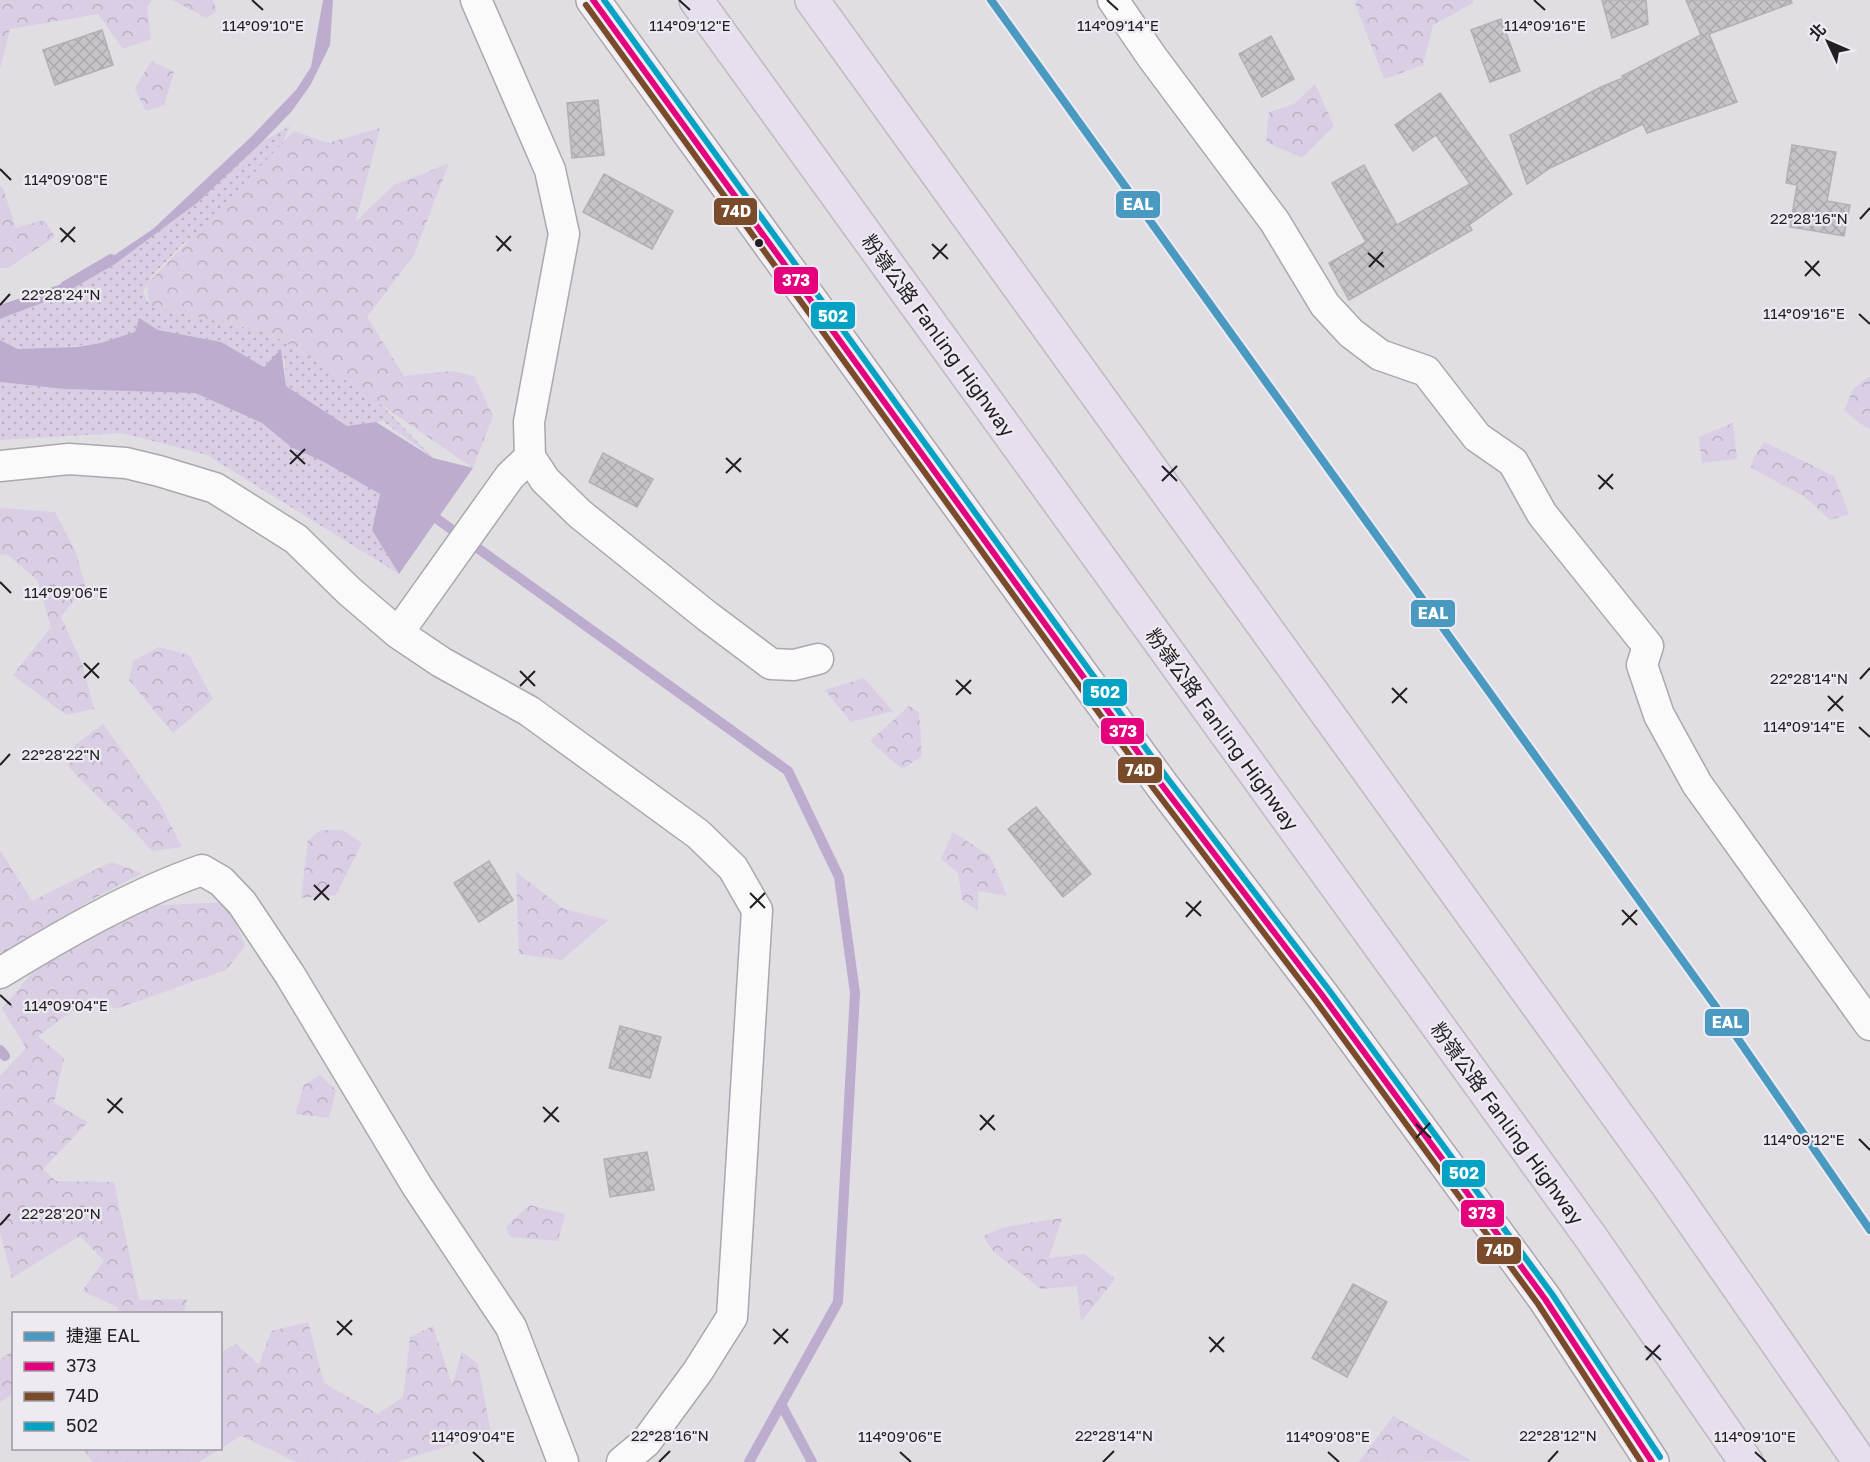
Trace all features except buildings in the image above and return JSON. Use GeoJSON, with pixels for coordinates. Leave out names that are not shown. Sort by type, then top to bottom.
{"type":"FeatureCollection","features":[{"type":"Feature","properties":{"kind":"highway","name":"粉嶺公路 Fanling Highway"},"geometry":{"type":"LineString","coordinates":[[696,0],[1592,1239],[1746,1462]]}},
{"type":"Feature","properties":{"kind":"highway"},"geometry":{"type":"LineString","coordinates":[[812,0],[1660,1174],[1860,1462]]}},
{"type":"Feature","properties":{"kind":"main road"},"geometry":{"type":"LineString","coordinates":[[593,0],[1140,755],[1322,995],[1539,1290],[1652,1462]]}},
{"type":"Feature","properties":{"kind":"street"},"geometry":{"type":"LineString","coordinates":[[398,633],[520,466],[564,234],[550,170],[476,0]]}},
{"type":"Feature","properties":{"kind":"street"},"geometry":{"type":"LineString","coordinates":[[1113,0],[1152,57],[1199,99],[1326,305],[1350,333],[1380,355],[1426,371],[1477,437],[1513,462],[1542,513],[1648,646],[1642,665],[1659,716],[1697,783],[1870,1025]]}},
{"type":"Feature","properties":{"kind":"street"},"geometry":{"type":"LineString","coordinates":[[0,466],[69,459],[126,463],[214,488],[296,539],[349,591],[398,633],[441,662],[529,711],[698,834],[733,868],[757,910],[732,1317],[698,1371],[646,1442],[622,1462]]}},
{"type":"Feature","properties":{"kind":"street"},"geometry":{"type":"LineString","coordinates":[[520,466],[545,480],[580,514],[771,664],[794,665],[818,659]]}},
{"type":"Feature","properties":{"kind":"street"},"geometry":{"type":"LineString","coordinates":[[0,973],[53,941],[169,882],[202,870],[221,881],[242,903],[290,975],[417,1186],[511,1327],[563,1462]]}},
{"type":"Feature","properties":{"kind":"green space"},"geometry":{"type":"Polygon","coordinates":[[[0,0],[152,0],[147,7],[151,39],[123,49],[98,14],[10,29],[0,69],[0,0]]]}},
{"type":"Feature","properties":{"kind":"green space"},"geometry":{"type":"Polygon","coordinates":[[[172,0],[213,0],[217,11],[206,18],[172,0]]]}},
{"type":"Feature","properties":{"kind":"green space"},"geometry":{"type":"Polygon","coordinates":[[[1358,0],[1473,0],[1473,3],[1433,25],[1423,65],[1384,79],[1355,3],[1358,0]]]}},
{"type":"Feature","properties":{"kind":"green space"},"geometry":{"type":"Polygon","coordinates":[[[151,61],[174,72],[164,105],[146,111],[135,89],[151,61]]]}},
{"type":"Feature","properties":{"kind":"green space"},"geometry":{"type":"Polygon","coordinates":[[[1315,84],[1334,126],[1302,158],[1266,142],[1269,112],[1294,104],[1315,84]]]}},
{"type":"Feature","properties":{"kind":"green space"},"geometry":{"type":"Polygon","coordinates":[[[290,126],[273,165],[243,200],[184,243],[151,277],[143,292],[150,306],[269,333],[367,390],[433,458],[383,421],[347,426],[286,386],[285,363],[281,350],[264,367],[221,342],[158,330],[139,319],[135,332],[105,343],[24,351],[0,340],[0,319],[60,296],[115,264],[197,203],[262,142],[290,126]]]}},
{"type":"Feature","properties":{"kind":"green space"},"geometry":{"type":"Polygon","coordinates":[[[380,128],[356,221],[394,185],[449,163],[414,255],[367,317],[404,376],[451,371],[474,376],[493,416],[473,468],[313,358],[269,333],[149,306],[147,284],[294,131],[328,143],[380,128]]]}},
{"type":"Feature","properties":{"kind":"green space"},"geometry":{"type":"Polygon","coordinates":[[[0,186],[3,188],[16,228],[44,220],[55,237],[8,268],[0,268],[0,186]]]}},
{"type":"Feature","properties":{"kind":"green space"},"geometry":{"type":"Polygon","coordinates":[[[1870,376],[1870,429],[1844,410],[1854,388],[1870,376]]]}},
{"type":"Feature","properties":{"kind":"green space"},"geometry":{"type":"Polygon","coordinates":[[[0,382],[65,389],[188,390],[262,423],[291,447],[320,460],[381,494],[372,530],[399,574],[207,455],[122,433],[0,440],[0,382]]]}},
{"type":"Feature","properties":{"kind":"green space"},"geometry":{"type":"Polygon","coordinates":[[[1733,423],[1737,459],[1702,463],[1699,437],[1733,423]]]}},
{"type":"Feature","properties":{"kind":"green space"},"geometry":{"type":"Polygon","coordinates":[[[1764,442],[1834,476],[1849,514],[1830,520],[1805,497],[1751,468],[1754,457],[1764,442]]]}},
{"type":"Feature","properties":{"kind":"green space"},"geometry":{"type":"Polygon","coordinates":[[[0,508],[55,512],[76,552],[85,586],[61,617],[82,663],[94,709],[66,715],[13,675],[51,627],[37,580],[7,554],[0,555],[0,508]]]}},
{"type":"Feature","properties":{"kind":"green space"},"geometry":{"type":"Polygon","coordinates":[[[159,647],[189,655],[213,699],[173,733],[129,680],[133,661],[159,647]]]}},
{"type":"Feature","properties":{"kind":"green space"},"geometry":{"type":"Polygon","coordinates":[[[864,678],[893,711],[851,722],[825,690],[864,678]]]}},
{"type":"Feature","properties":{"kind":"green space"},"geometry":{"type":"Polygon","coordinates":[[[909,706],[919,712],[922,756],[902,769],[870,741],[909,706]]]}},
{"type":"Feature","properties":{"kind":"green space"},"geometry":{"type":"Polygon","coordinates":[[[103,724],[160,804],[182,847],[152,851],[68,766],[75,745],[103,724]]]}},
{"type":"Feature","properties":{"kind":"green space"},"geometry":{"type":"Polygon","coordinates":[[[321,830],[343,830],[362,843],[336,895],[301,898],[308,840],[321,830]]]}},
{"type":"Feature","properties":{"kind":"green space"},"geometry":{"type":"Polygon","coordinates":[[[953,832],[990,856],[1007,896],[978,891],[978,911],[962,900],[958,873],[941,859],[953,832]]]}},
{"type":"Feature","properties":{"kind":"green space"},"geometry":{"type":"Polygon","coordinates":[[[0,850],[32,901],[111,862],[142,873],[91,900],[16,947],[0,953],[0,850]]]}},
{"type":"Feature","properties":{"kind":"green space"},"geometry":{"type":"Polygon","coordinates":[[[516,872],[564,909],[608,920],[562,960],[519,954],[516,872]]]}},
{"type":"Feature","properties":{"kind":"green space"},"geometry":{"type":"Polygon","coordinates":[[[227,902],[245,946],[226,970],[116,1009],[94,996],[38,1036],[64,1058],[54,1103],[88,1122],[43,1169],[56,1181],[114,1182],[139,1300],[187,1299],[184,1312],[120,1312],[117,1307],[82,1291],[104,1261],[80,1236],[12,1278],[0,1232],[0,1076],[26,1048],[2,1009],[41,962],[138,906],[227,902]]]}},
{"type":"Feature","properties":{"kind":"green space"},"geometry":{"type":"Polygon","coordinates":[[[320,1075],[336,1090],[329,1118],[295,1114],[304,1085],[320,1075]]]}},
{"type":"Feature","properties":{"kind":"green space"},"geometry":{"type":"Polygon","coordinates":[[[530,1205],[565,1214],[558,1241],[510,1237],[506,1226],[530,1205]]]}},
{"type":"Feature","properties":{"kind":"green space"},"geometry":{"type":"Polygon","coordinates":[[[1062,1218],[1049,1258],[1085,1254],[1115,1279],[1081,1322],[1077,1286],[1041,1289],[994,1252],[983,1236],[1004,1227],[1062,1218]]]}},
{"type":"Feature","properties":{"kind":"green space"},"geometry":{"type":"Polygon","coordinates":[[[308,1322],[324,1383],[378,1414],[403,1397],[410,1337],[433,1326],[452,1385],[462,1352],[478,1364],[491,1433],[396,1462],[297,1462],[241,1436],[222,1447],[222,1351],[236,1344],[259,1365],[271,1331],[308,1322]]]}},
{"type":"Feature","properties":{"kind":"green space"},"geometry":{"type":"Polygon","coordinates":[[[12,1351],[12,1395],[0,1402],[0,1360],[12,1351]]]}},
{"type":"Feature","properties":{"kind":"green space"},"geometry":{"type":"Polygon","coordinates":[[[1393,1416],[1472,1461],[1359,1462],[1393,1416]]]}},
{"type":"Feature","properties":{"kind":"green space"},"geometry":{"type":"Polygon","coordinates":[[[83,1450],[182,1450],[184,1452],[185,1450],[218,1450],[199,1462],[93,1462],[83,1450]]]}},
{"type":"Feature","properties":{"kind":"shaded area"},"geometry":{"type":"Polygon","coordinates":[[[323,0],[333,0],[330,45],[311,84],[292,111],[262,142],[197,203],[115,264],[60,296],[0,319],[0,305],[82,277],[153,229],[251,137],[296,90],[311,67],[323,0]]]}},
{"type":"Feature","properties":{"kind":"shaded area"},"geometry":{"type":"Polygon","coordinates":[[[139,318],[158,330],[221,342],[264,367],[281,349],[286,386],[347,426],[376,422],[433,458],[473,468],[399,574],[372,530],[380,494],[324,462],[291,447],[262,423],[195,393],[65,389],[0,382],[0,340],[18,349],[76,347],[101,343],[135,332],[139,318]]]}},
{"type":"Feature","properties":{"kind":"waterway"},"geometry":{"type":"LineString","coordinates":[[65,286],[111,259]]}},
{"type":"Feature","properties":{"kind":"waterway"},"geometry":{"type":"LineString","coordinates":[[426,511],[788,771],[839,877],[855,993],[838,1302],[749,1462]]}},
{"type":"Feature","properties":{"kind":"waterway"},"geometry":{"type":"LineString","coordinates":[[0,1050],[5,1056]]}},
{"type":"Feature","properties":{"kind":"waterway"},"geometry":{"type":"LineString","coordinates":[[781,1404],[812,1462]]}},
{"type":"Feature","properties":{"kind":"metro line","name":"EAL"},"geometry":{"type":"LineString","coordinates":[[991,0],[1716,1007],[1870,1230]]}},
{"type":"Feature","properties":{"kind":"transit line","name":"373"},"geometry":{"type":"LineString","coordinates":[[593,0],[1161,784],[1322,995],[1545,1299],[1652,1462]]}},
{"type":"Feature","properties":{"kind":"transit line","name":"502"},"geometry":{"type":"LineString","coordinates":[[604,0],[1168,779],[1329,990],[1552,1294],[1660,1457]]}},
{"type":"Feature","properties":{"kind":"transit line","name":"74D"},"geometry":{"type":"LineString","coordinates":[[586,5],[1154,789],[1315,1000],[1538,1304],[1641,1462]]}}]}
